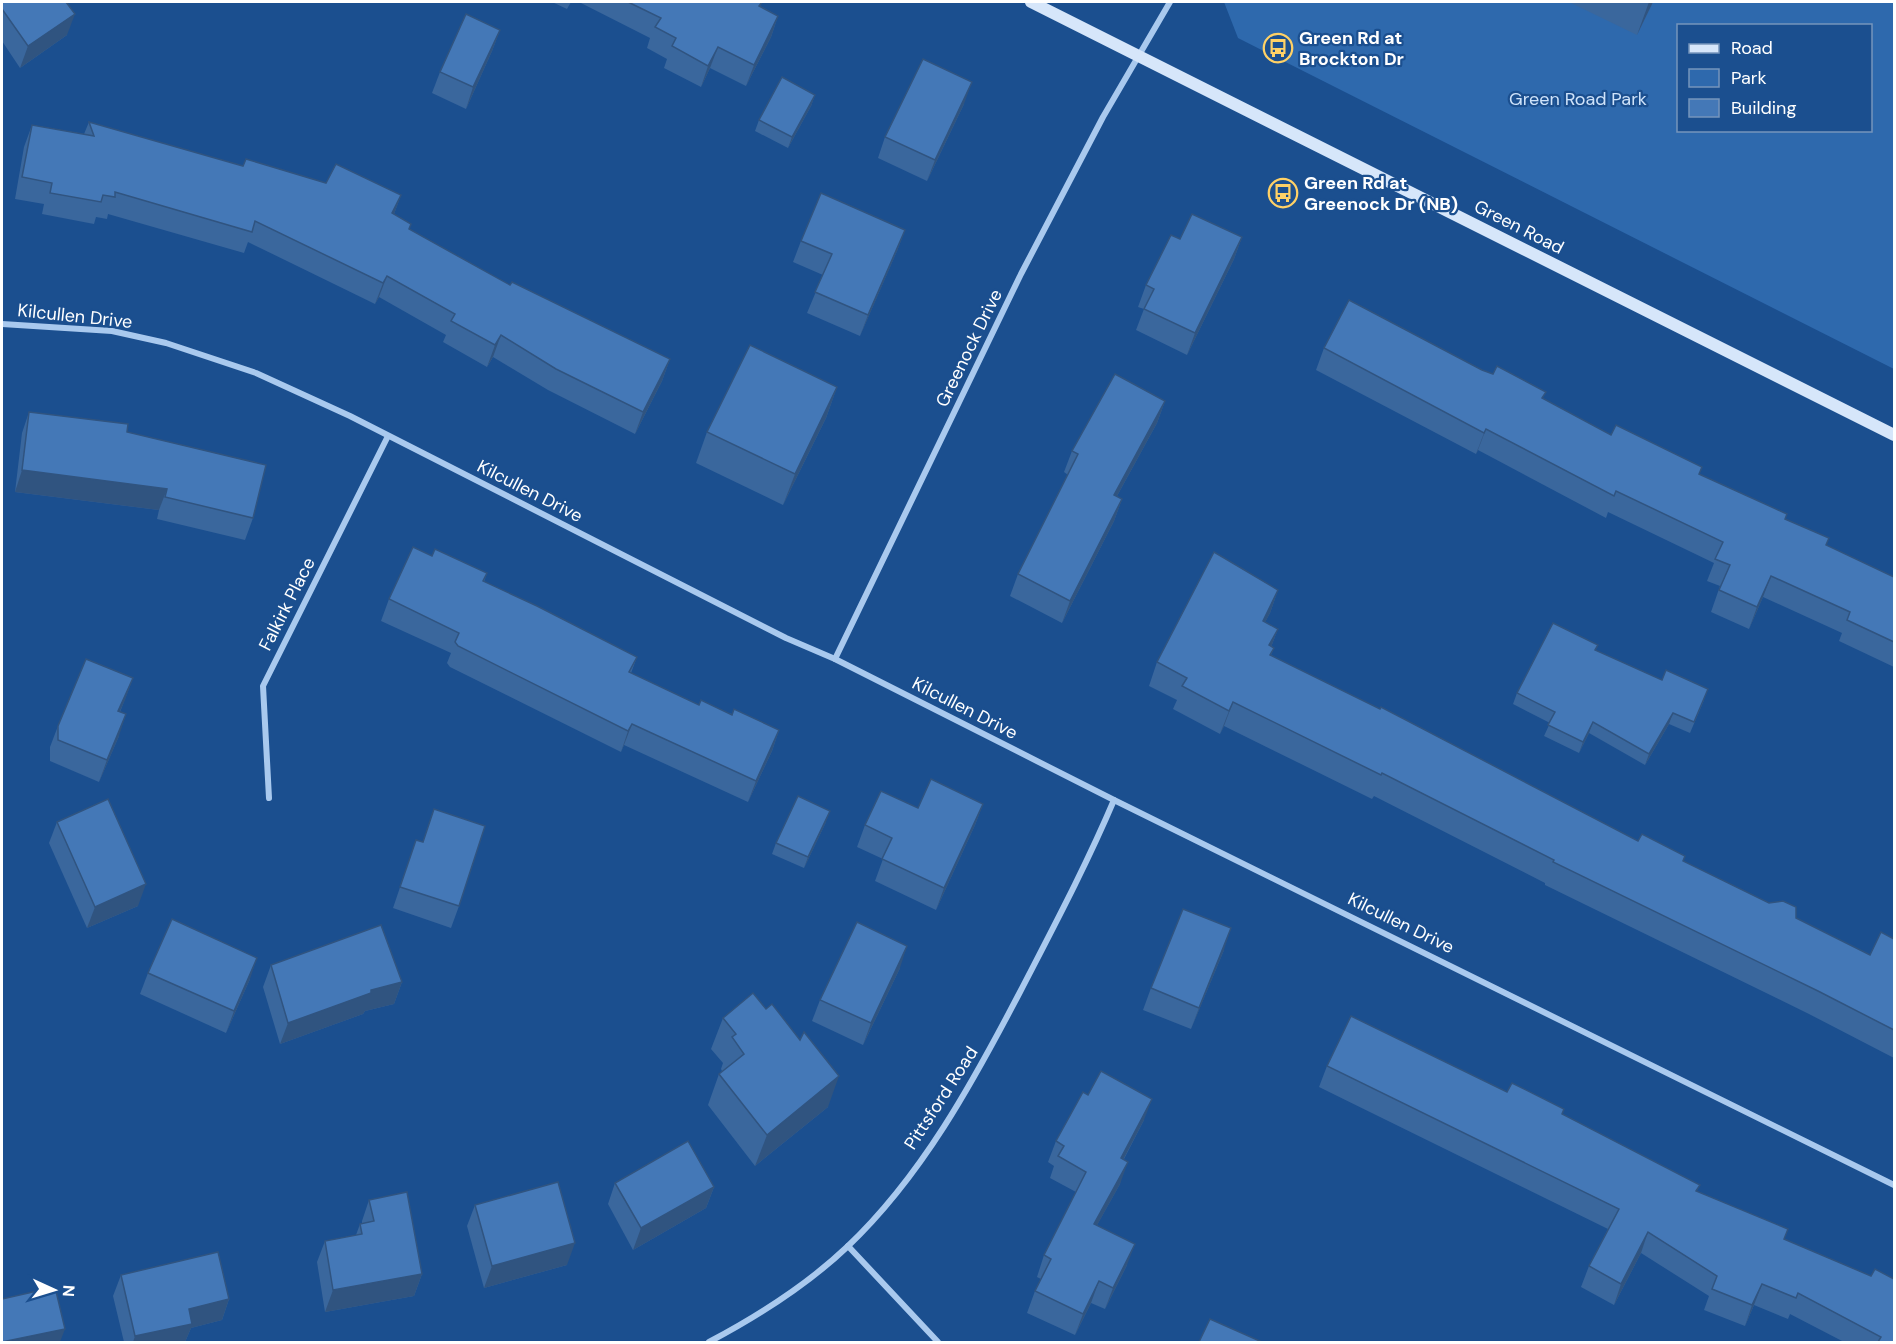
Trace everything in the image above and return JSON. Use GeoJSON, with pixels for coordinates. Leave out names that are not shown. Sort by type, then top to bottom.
{"type":"FeatureCollection","features":[{"type":"Feature","properties":{"kind":"street","name":"Green Road"},"geometry":{"type":"LineString","coordinates":[[1031,2],[1894,435]]}},
{"type":"Feature","properties":{"kind":"street","name":"Greenock Drive"},"geometry":{"type":"LineString","coordinates":[[836,659],[1021,274],[1104,117],[1170,2]]}},
{"type":"Feature","properties":{"kind":"street","name":"Kilcullen Drive"},"geometry":{"type":"LineString","coordinates":[[2,324],[112,331],[166,343],[256,373],[350,416],[786,638],[836,659],[1114,800],[1894,1185]]}},
{"type":"Feature","properties":{"kind":"street","name":"Falkirk Place"},"geometry":{"type":"LineString","coordinates":[[269,798],[263,686],[388,436]]}},
{"type":"Feature","properties":{"kind":"street","name":"Pittsford Road"},"geometry":{"type":"LineString","coordinates":[[709,1342],[743,1324],[802,1285],[848,1246],[901,1187],[986,1058],[1091,855],[1114,800]]}},
{"type":"Feature","properties":{"kind":"street"},"geometry":{"type":"LineString","coordinates":[[848,1246],[939,1342]]}},
{"type":"Feature","properties":{"kind":"green space","name":"Green Road Park"},"geometry":{"type":"Polygon","coordinates":[[[1224,2],[1894,2],[1894,369],[1238,38],[1224,2]]]}},
{"type":"Feature","properties":{"kind":"building"},"geometry":{"type":"Polygon","coordinates":[[[2,2],[66,2],[75,14],[28,46],[2,9],[2,2]]]}},
{"type":"Feature","properties":{"kind":"building"},"geometry":{"type":"Polygon","coordinates":[[[628,2],[762,2],[759,6],[778,16],[754,65],[718,47],[708,66],[672,46],[676,38],[655,27],[661,18],[628,2]]]}},
{"type":"Feature","properties":{"kind":"building"},"geometry":{"type":"Polygon","coordinates":[[[466,14],[500,30],[473,87],[440,72],[466,14]]]}},
{"type":"Feature","properties":{"kind":"building"},"geometry":{"type":"Polygon","coordinates":[[[923,59],[972,82],[935,160],[885,137],[923,59]]]}},
{"type":"Feature","properties":{"kind":"building"},"geometry":{"type":"Polygon","coordinates":[[[782,77],[815,95],[792,137],[759,120],[782,77]]]}},
{"type":"Feature","properties":{"kind":"building"},"geometry":{"type":"Polygon","coordinates":[[[89,122],[243,166],[246,159],[326,183],[336,164],[401,195],[392,213],[411,224],[409,229],[510,285],[512,282],[670,359],[643,412],[556,369],[501,335],[495,345],[451,321],[455,314],[387,276],[383,283],[255,221],[252,232],[115,192],[115,197],[103,195],[101,202],[50,193],[52,183],[22,177],[32,125],[94,136],[89,122]]]}},
{"type":"Feature","properties":{"kind":"building"},"geometry":{"type":"Polygon","coordinates":[[[821,193],[905,230],[868,315],[815,292],[832,254],[801,241],[821,193]]]}},
{"type":"Feature","properties":{"kind":"building"},"geometry":{"type":"Polygon","coordinates":[[[1192,214],[1242,237],[1195,333],[1144,309],[1154,289],[1146,285],[1171,235],[1180,239],[1192,214]]]}},
{"type":"Feature","properties":{"kind":"building"},"geometry":{"type":"Polygon","coordinates":[[[1349,300],[1482,370],[1493,374],[1497,366],[1546,392],[1542,398],[1611,435],[1616,425],[1702,467],[1699,474],[1787,514],[1785,519],[1829,538],[1826,545],[1894,577],[1894,642],[1847,620],[1850,612],[1771,576],[1757,607],[1719,590],[1730,565],[1715,559],[1723,542],[1616,491],[1614,496],[1486,429],[1484,433],[1324,348],[1349,300]]]}},
{"type":"Feature","properties":{"kind":"building"},"geometry":{"type":"Polygon","coordinates":[[[750,345],[837,387],[795,474],[707,432],[750,345]]]}},
{"type":"Feature","properties":{"kind":"building"},"geometry":{"type":"Polygon","coordinates":[[[1115,374],[1165,401],[1114,495],[1122,499],[1070,601],[1018,574],[1078,454],[1072,451],[1115,374]]]}},
{"type":"Feature","properties":{"kind":"building"},"geometry":{"type":"Polygon","coordinates":[[[29,412],[128,424],[127,432],[266,465],[253,518],[165,497],[167,489],[22,470],[29,412]]]}},
{"type":"Feature","properties":{"kind":"building"},"geometry":{"type":"Polygon","coordinates":[[[413,547],[432,556],[435,549],[487,573],[483,581],[637,657],[629,672],[699,705],[701,700],[732,715],[734,709],[779,730],[756,781],[632,724],[628,731],[458,646],[455,642],[459,633],[389,599],[413,547]]]}},
{"type":"Feature","properties":{"kind":"building"},"geometry":{"type":"Polygon","coordinates":[[[1214,552],[1278,590],[1263,621],[1278,629],[1269,645],[1274,648],[1270,655],[1380,709],[1381,707],[1638,841],[1642,834],[1685,856],[1683,861],[1769,903],[1783,901],[1796,907],[1796,918],[1870,955],[1881,932],[1894,939],[1894,1030],[1553,862],[1554,860],[1382,773],[1381,775],[1233,702],[1229,711],[1182,686],[1187,678],[1157,662],[1214,552]]]}},
{"type":"Feature","properties":{"kind":"building"},"geometry":{"type":"Polygon","coordinates":[[[1553,623],[1598,645],[1595,650],[1662,680],[1666,670],[1708,689],[1694,722],[1673,713],[1649,754],[1593,722],[1583,742],[1548,725],[1555,712],[1517,693],[1553,623]]]}},
{"type":"Feature","properties":{"kind":"building"},"geometry":{"type":"Polygon","coordinates":[[[86,659],[133,678],[118,711],[126,714],[107,760],[58,740],[58,726],[86,659]]]}},
{"type":"Feature","properties":{"kind":"building"},"geometry":{"type":"Polygon","coordinates":[[[931,779],[983,804],[944,888],[882,859],[892,838],[865,825],[881,791],[918,808],[931,779]]]}},
{"type":"Feature","properties":{"kind":"building"},"geometry":{"type":"Polygon","coordinates":[[[798,796],[830,811],[808,857],[776,843],[798,796]]]}},
{"type":"Feature","properties":{"kind":"building"},"geometry":{"type":"Polygon","coordinates":[[[108,799],[146,884],[95,907],[57,822],[108,799]]]}},
{"type":"Feature","properties":{"kind":"building"},"geometry":{"type":"Polygon","coordinates":[[[434,809],[485,826],[459,906],[400,887],[416,840],[423,842],[434,809]]]}},
{"type":"Feature","properties":{"kind":"building"},"geometry":{"type":"Polygon","coordinates":[[[1183,909],[1231,928],[1199,1008],[1151,988],[1183,909]]]}},
{"type":"Feature","properties":{"kind":"building"},"geometry":{"type":"Polygon","coordinates":[[[172,919],[257,958],[234,1011],[148,973],[172,919]]]}},
{"type":"Feature","properties":{"kind":"building"},"geometry":{"type":"Polygon","coordinates":[[[857,922],[907,946],[871,1023],[820,1000],[857,922]]]}},
{"type":"Feature","properties":{"kind":"building"},"geometry":{"type":"Polygon","coordinates":[[[381,925],[402,982],[371,990],[371,993],[288,1023],[271,965],[381,925]]]}},
{"type":"Feature","properties":{"kind":"building"},"geometry":{"type":"Polygon","coordinates":[[[753,993],[766,1009],[772,1004],[800,1040],[804,1032],[839,1076],[767,1135],[719,1074],[744,1054],[732,1037],[736,1034],[723,1018],[753,993]]]}},
{"type":"Feature","properties":{"kind":"building"},"geometry":{"type":"Polygon","coordinates":[[[1351,1016],[1507,1092],[1512,1083],[1564,1109],[1562,1114],[1700,1185],[1696,1191],[1788,1229],[1784,1239],[1871,1276],[1875,1269],[1894,1279],[1894,1342],[1878,1342],[1881,1337],[1798,1293],[1796,1298],[1762,1284],[1752,1305],[1712,1289],[1717,1276],[1648,1232],[1621,1284],[1589,1266],[1619,1209],[1327,1066],[1351,1016]]]}},
{"type":"Feature","properties":{"kind":"building"},"geometry":{"type":"Polygon","coordinates":[[[1101,1071],[1152,1099],[1121,1158],[1128,1162],[1094,1224],[1135,1244],[1113,1288],[1099,1281],[1083,1314],[1035,1291],[1051,1259],[1044,1255],[1086,1172],[1058,1156],[1064,1146],[1056,1141],[1083,1092],[1088,1095],[1101,1071]]]}},
{"type":"Feature","properties":{"kind":"building"},"geometry":{"type":"Polygon","coordinates":[[[688,1141],[714,1187],[641,1228],[615,1183],[688,1141]]]}},
{"type":"Feature","properties":{"kind":"building"},"geometry":{"type":"Polygon","coordinates":[[[558,1182],[575,1243],[492,1266],[475,1205],[558,1182]]]}},
{"type":"Feature","properties":{"kind":"building"},"geometry":{"type":"Polygon","coordinates":[[[407,1192],[422,1274],[333,1290],[325,1241],[362,1234],[360,1224],[374,1221],[369,1200],[407,1192]]]}},
{"type":"Feature","properties":{"kind":"building"},"geometry":{"type":"Polygon","coordinates":[[[218,1252],[229,1299],[189,1309],[192,1324],[135,1336],[121,1275],[218,1252]]]}},
{"type":"Feature","properties":{"kind":"building"},"geometry":{"type":"Polygon","coordinates":[[[55,1287],[65,1329],[2,1342],[2,1299],[55,1287]]]}},
{"type":"Feature","properties":{"kind":"building"},"geometry":{"type":"Polygon","coordinates":[[[1210,1319],[1262,1342],[1199,1342],[1210,1319]]]}},
{"type":"Feature","properties":{"kind":"place","name":"Green Rd at Brockton Dr"},"geometry":{"type":"Point","coordinates":[1278,48]}},
{"type":"Feature","properties":{"kind":"place","name":"Green Rd at Greenock Dr (NB)"},"geometry":{"type":"Point","coordinates":[1283,193]}}]}
